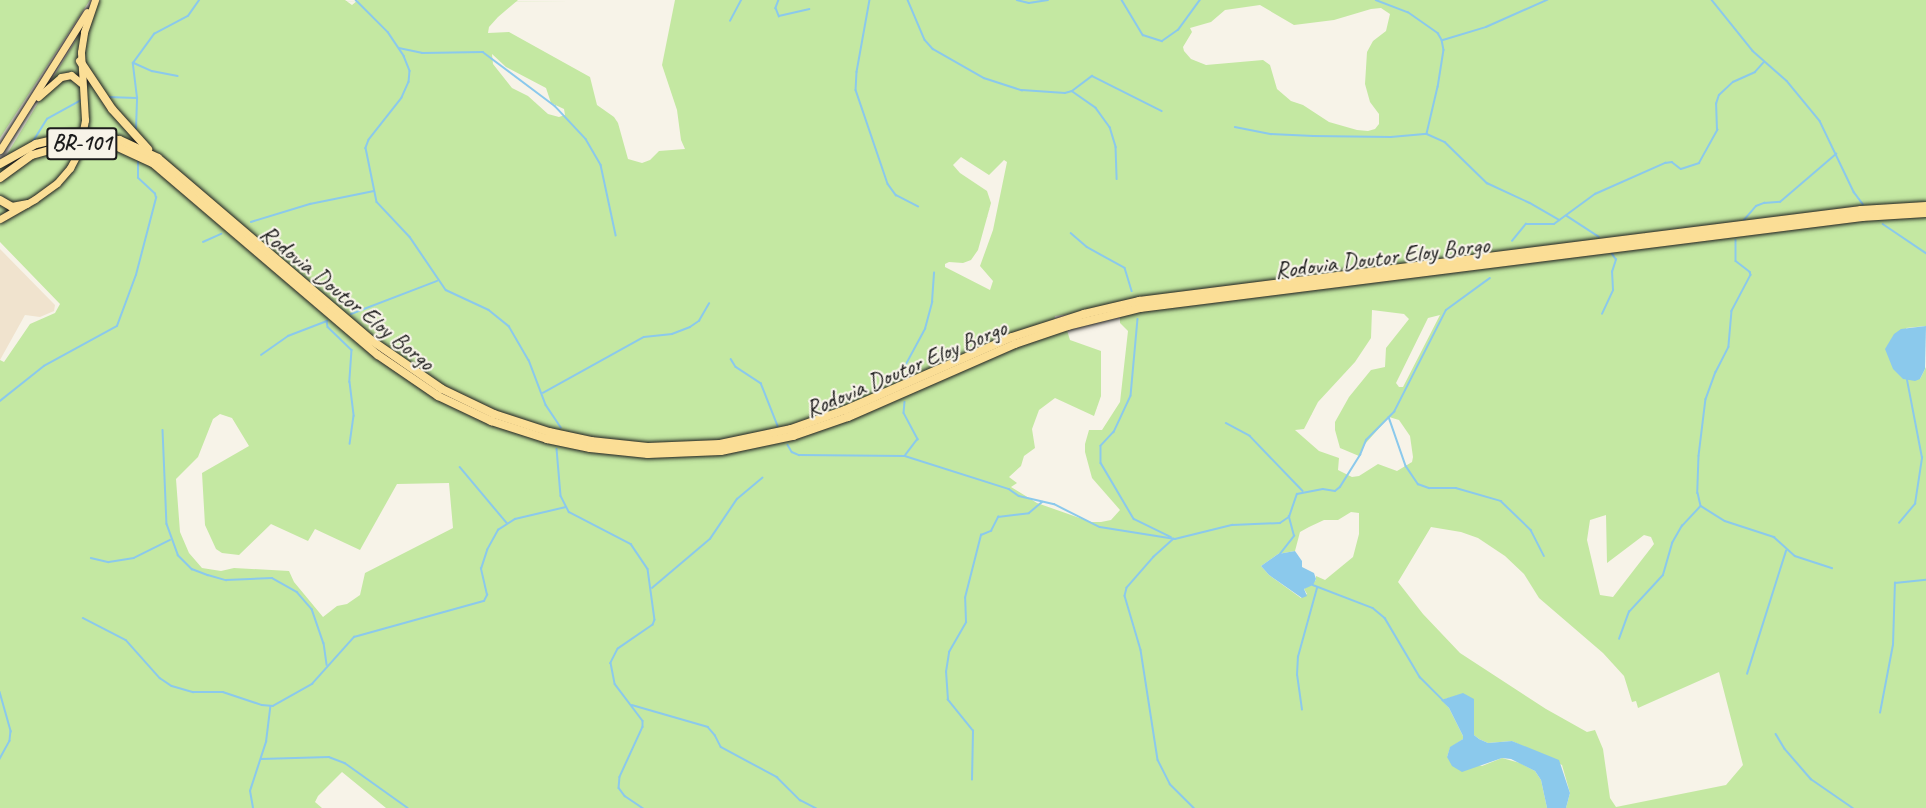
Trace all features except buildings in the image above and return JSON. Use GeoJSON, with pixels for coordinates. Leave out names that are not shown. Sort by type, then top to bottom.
{"type":"FeatureCollection","features":[{"type":"Feature","properties":{"kind":"highway"},"geometry":{"type":"LineString","coordinates":[[80,61],[112,109],[158,158]]}},
{"type":"Feature","properties":{"kind":"highway","name":"Rodovia Doutor Eloy Borgo"},"geometry":{"type":"LineString","coordinates":[[86,139],[118,147],[154,164],[378,355],[438,396],[478,415],[533,435],[590,448],[648,454],[714,452],[793,436],[842,420],[1023,341],[1086,321],[1140,308],[1862,217],[1926,213]]}},
{"type":"Feature","properties":{"kind":"highway","name":"Rodovia Doutor Eloy Borgo"},"geometry":{"type":"LineString","coordinates":[[0,164],[36,144],[86,139],[120,140],[158,158],[377,345],[430,382],[481,408],[535,428],[591,441],[648,447],[720,444],[791,429],[839,413],[1021,334],[1084,314],[1139,301],[1861,210],[1926,206]]}},
{"type":"Feature","properties":{"kind":"highway","name":"Rodovia Doutor Eloy Borgo"},"geometry":{"type":"LineString","coordinates":[[0,178],[32,155],[72,140]]}},
{"type":"Feature","properties":{"kind":"highway"},"geometry":{"type":"LineString","coordinates":[[0,200],[12,207],[27,204]]}},
{"type":"Feature","properties":{"kind":"main road","name":"BR-101"},"geometry":{"type":"LineString","coordinates":[[0,219],[57,183],[76,157],[85,126],[84,86],[80,61],[84,32],[95,0]]}},
{"type":"Feature","properties":{"kind":"main road","name":"BR-101"},"geometry":{"type":"LineString","coordinates":[[0,150],[95,0]]}},
{"type":"Feature","properties":{"kind":"main road"},"geometry":{"type":"LineString","coordinates":[[29,105],[61,77],[71,75],[84,86]]}},
{"type":"Feature","properties":{"kind":"shaded area"},"geometry":{"type":"Polygon","coordinates":[[[0,249],[55,305],[54,311],[40,317],[25,315],[0,360],[0,249]]]}},
{"type":"Feature","properties":{"kind":"green space"},"geometry":{"type":"Polygon","coordinates":[[[0,0],[90,0],[0,138],[0,0]]]}},
{"type":"Feature","properties":{"kind":"green space"},"geometry":{"type":"Polygon","coordinates":[[[100,0],[345,0],[352,5],[358,0],[518,0],[498,17],[489,27],[488,33],[509,32],[590,77],[597,105],[614,117],[618,123],[628,159],[642,163],[650,160],[659,151],[685,149],[681,140],[677,110],[662,65],[675,0],[1926,0],[1926,326],[1906,328],[1920,379],[1926,367],[1926,808],[1566,808],[1570,793],[1562,765],[1512,741],[1488,743],[1479,739],[1474,735],[1474,700],[1459,695],[1442,700],[1449,708],[1463,736],[1463,739],[1450,748],[1447,757],[1482,766],[1502,758],[1520,763],[1535,771],[1541,780],[1547,808],[386,808],[342,772],[318,796],[315,802],[322,808],[0,808],[0,360],[4,362],[30,324],[55,313],[60,304],[0,242],[0,166],[100,0]],[[1260,5],[1225,10],[1211,22],[1190,28],[1192,32],[1183,47],[1191,59],[1206,65],[1263,60],[1270,65],[1277,89],[1291,101],[1303,105],[1329,122],[1368,131],[1375,129],[1379,124],[1379,114],[1370,102],[1365,84],[1367,52],[1373,41],[1386,31],[1390,14],[1381,8],[1334,20],[1294,25],[1260,5]],[[492,54],[493,64],[512,88],[528,96],[548,114],[559,117],[565,115],[564,109],[551,103],[546,88],[506,67],[492,54]],[[961,157],[953,165],[960,173],[987,191],[991,203],[978,250],[971,260],[963,263],[949,262],[945,264],[945,267],[990,290],[993,281],[980,266],[993,230],[1007,162],[1004,160],[989,175],[961,157]],[[1372,310],[1371,338],[1355,362],[1318,402],[1304,429],[1295,430],[1319,451],[1339,458],[1338,470],[1352,477],[1359,476],[1378,464],[1397,471],[1412,462],[1410,436],[1399,420],[1389,417],[1365,444],[1359,456],[1340,448],[1335,430],[1335,422],[1349,397],[1371,370],[1385,367],[1386,348],[1409,319],[1404,314],[1372,310]],[[1088,312],[1055,316],[1054,321],[1066,327],[1070,340],[1101,351],[1101,396],[1094,416],[1055,398],[1039,410],[1032,429],[1035,448],[1024,456],[1021,466],[1009,477],[1017,483],[1011,487],[1037,503],[1091,522],[1111,520],[1120,510],[1092,478],[1085,444],[1089,430],[1102,430],[1120,402],[1128,331],[1120,323],[1120,317],[1088,312]],[[1440,315],[1428,318],[1396,383],[1399,387],[1403,387],[1440,315]],[[220,414],[213,419],[198,457],[176,479],[180,532],[189,553],[202,568],[221,571],[234,568],[289,571],[294,582],[323,617],[337,606],[347,604],[360,595],[365,573],[453,528],[449,483],[397,484],[360,550],[315,529],[308,541],[271,524],[239,555],[222,553],[216,549],[205,525],[202,473],[249,446],[232,418],[220,414]],[[1351,512],[1338,520],[1324,520],[1300,532],[1295,551],[1278,554],[1261,566],[1269,575],[1301,598],[1307,594],[1304,589],[1316,580],[1316,576],[1325,580],[1353,557],[1359,534],[1359,513],[1351,512]],[[1606,515],[1590,520],[1587,540],[1600,595],[1613,597],[1654,544],[1651,537],[1644,535],[1607,563],[1606,515]],[[1431,527],[1398,582],[1423,614],[1460,653],[1546,709],[1587,732],[1595,730],[1603,749],[1610,798],[1616,807],[1726,785],[1743,765],[1719,672],[1638,708],[1636,701],[1632,702],[1624,676],[1603,653],[1539,598],[1524,574],[1505,556],[1478,538],[1461,532],[1431,527]]]}},
{"type":"Feature","properties":{"kind":"water"},"geometry":{"type":"Polygon","coordinates":[[[1926,326],[1925,369],[1920,379],[1915,381],[1903,379],[1893,369],[1885,349],[1894,334],[1901,329],[1926,326]]]}},
{"type":"Feature","properties":{"kind":"water"},"geometry":{"type":"Polygon","coordinates":[[[1295,551],[1302,561],[1302,567],[1314,573],[1316,579],[1313,585],[1304,589],[1307,596],[1302,598],[1269,575],[1261,566],[1278,554],[1295,551]]]}},
{"type":"Feature","properties":{"kind":"water"},"geometry":{"type":"Polygon","coordinates":[[[1463,693],[1474,699],[1474,735],[1479,739],[1488,743],[1512,741],[1559,760],[1570,793],[1566,808],[1547,808],[1541,780],[1535,771],[1511,759],[1502,758],[1462,772],[1452,766],[1447,757],[1450,747],[1463,739],[1463,736],[1449,708],[1441,700],[1463,693]]]}},
{"type":"Feature","properties":{"kind":"waterway"},"geometry":{"type":"LineString","coordinates":[[136,129],[137,98],[133,63],[154,34],[188,16],[199,0]]}},
{"type":"Feature","properties":{"kind":"waterway"},"geometry":{"type":"LineString","coordinates":[[356,0],[388,32],[404,56],[410,71],[409,82],[402,98],[369,140],[366,148],[377,202],[410,237],[446,290],[489,310],[509,326],[529,360],[546,405],[561,427]]}},
{"type":"Feature","properties":{"kind":"waterway"},"geometry":{"type":"LineString","coordinates":[[730,21],[741,0]]}},
{"type":"Feature","properties":{"kind":"waterway"},"geometry":{"type":"LineString","coordinates":[[779,0],[776,8],[779,16],[809,9]]}},
{"type":"Feature","properties":{"kind":"waterway"},"geometry":{"type":"LineString","coordinates":[[870,0],[856,90],[888,184],[896,195],[918,206]]}},
{"type":"Feature","properties":{"kind":"waterway"},"geometry":{"type":"LineString","coordinates":[[908,0],[925,40],[933,49],[984,78],[1022,90],[1065,93],[1072,91],[1092,76],[1162,111]]}},
{"type":"Feature","properties":{"kind":"waterway"},"geometry":{"type":"LineString","coordinates":[[1017,0],[1029,3],[1048,0]]}},
{"type":"Feature","properties":{"kind":"waterway"},"geometry":{"type":"LineString","coordinates":[[1122,0],[1143,35],[1162,41],[1178,30],[1200,0]]}},
{"type":"Feature","properties":{"kind":"waterway"},"geometry":{"type":"LineString","coordinates":[[1376,0],[1408,12],[1438,33],[1442,40],[1444,50],[1427,134]]}},
{"type":"Feature","properties":{"kind":"waterway"},"geometry":{"type":"LineString","coordinates":[[1443,40],[1486,27],[1547,0]]}},
{"type":"Feature","properties":{"kind":"waterway"},"geometry":{"type":"LineString","coordinates":[[1712,0],[1753,51],[1787,81],[1820,121],[1854,192],[1863,204]]}},
{"type":"Feature","properties":{"kind":"waterway"},"geometry":{"type":"LineString","coordinates":[[399,48],[422,53],[483,52],[555,106],[586,139],[601,165],[616,235]]}},
{"type":"Feature","properties":{"kind":"waterway"},"geometry":{"type":"LineString","coordinates":[[1512,241],[1526,224],[1554,224],[1595,194],[1665,163],[1672,162],[1681,169],[1699,163],[1717,130],[1716,104],[1719,95],[1733,82],[1755,72],[1764,62]]}},
{"type":"Feature","properties":{"kind":"waterway"},"geometry":{"type":"LineString","coordinates":[[134,63],[152,71],[178,76]]}},
{"type":"Feature","properties":{"kind":"waterway"},"geometry":{"type":"LineString","coordinates":[[1072,91],[1096,108],[1110,127],[1116,147],[1117,179]]}},
{"type":"Feature","properties":{"kind":"waterway"},"geometry":{"type":"LineString","coordinates":[[108,97],[136,98]]}},
{"type":"Feature","properties":{"kind":"waterway"},"geometry":{"type":"LineString","coordinates":[[32,143],[47,119],[81,100]]}},
{"type":"Feature","properties":{"kind":"waterway"},"geometry":{"type":"LineString","coordinates":[[1235,127],[1271,134],[1313,136],[1391,137],[1427,134],[1445,142],[1487,183],[1560,220]]}},
{"type":"Feature","properties":{"kind":"waterway"},"geometry":{"type":"LineString","coordinates":[[1744,220],[1756,206],[1780,202],[1836,154]]}},
{"type":"Feature","properties":{"kind":"waterway"},"geometry":{"type":"LineString","coordinates":[[0,401],[44,366],[117,326],[136,275],[156,198],[155,194],[138,178],[138,160]]}},
{"type":"Feature","properties":{"kind":"waterway"},"geometry":{"type":"LineString","coordinates":[[251,222],[310,204],[374,191]]}},
{"type":"Feature","properties":{"kind":"waterway"},"geometry":{"type":"LineString","coordinates":[[1567,216],[1599,237]]}},
{"type":"Feature","properties":{"kind":"waterway"},"geometry":{"type":"LineString","coordinates":[[1883,224],[1926,253]]}},
{"type":"Feature","properties":{"kind":"waterway"},"geometry":{"type":"LineString","coordinates":[[1071,233],[1087,247],[1125,268],[1132,291]]}},
{"type":"Feature","properties":{"kind":"waterway"},"geometry":{"type":"LineString","coordinates":[[203,242],[221,234]]}},
{"type":"Feature","properties":{"kind":"waterway"},"geometry":{"type":"LineString","coordinates":[[1736,240],[1736,261],[1751,275],[1732,311],[1729,347],[1706,399],[1699,456],[1698,493],[1701,506],[1725,521],[1774,537],[1795,556],[1832,568]]}},
{"type":"Feature","properties":{"kind":"waterway"},"geometry":{"type":"LineString","coordinates":[[1602,314],[1613,290],[1612,272],[1616,260],[1612,254]]}},
{"type":"Feature","properties":{"kind":"waterway"},"geometry":{"type":"LineString","coordinates":[[898,379],[925,329],[932,302],[934,273]]}},
{"type":"Feature","properties":{"kind":"waterway"},"geometry":{"type":"LineString","coordinates":[[1280,554],[1294,536],[1289,517],[1297,494],[1323,489],[1335,491],[1340,487],[1360,455],[1366,440],[1394,412],[1446,310],[1490,278]]}},
{"type":"Feature","properties":{"kind":"waterway"},"geometry":{"type":"LineString","coordinates":[[351,314],[437,281]]}},
{"type":"Feature","properties":{"kind":"waterway"},"geometry":{"type":"LineString","coordinates":[[543,393],[644,337],[672,334],[690,327],[699,321],[709,304]]}},
{"type":"Feature","properties":{"kind":"waterway"},"geometry":{"type":"LineString","coordinates":[[1138,319],[1131,396],[1114,432],[1101,446],[1101,463],[1134,519],[1171,537]]}},
{"type":"Feature","properties":{"kind":"waterway"},"geometry":{"type":"LineString","coordinates":[[261,355],[288,336],[327,321],[328,327],[352,350],[350,382],[354,416],[350,444]]}},
{"type":"Feature","properties":{"kind":"waterway"},"geometry":{"type":"LineString","coordinates":[[731,359],[736,367],[761,383],[778,426]]}},
{"type":"Feature","properties":{"kind":"waterway"},"geometry":{"type":"LineString","coordinates":[[1899,523],[1915,504],[1922,458],[1907,380]]}},
{"type":"Feature","properties":{"kind":"waterway"},"geometry":{"type":"LineString","coordinates":[[905,402],[904,413],[918,439],[906,455]]}},
{"type":"Feature","properties":{"kind":"waterway"},"geometry":{"type":"LineString","coordinates":[[1389,417],[1406,466],[1418,484],[1429,488],[1456,488],[1501,501],[1531,530],[1544,556]]}},
{"type":"Feature","properties":{"kind":"waterway"},"geometry":{"type":"LineString","coordinates":[[1226,423],[1250,436],[1303,491]]}},
{"type":"Feature","properties":{"kind":"waterway"},"geometry":{"type":"LineString","coordinates":[[163,430],[167,524],[178,555],[192,569],[208,575],[226,580],[272,578],[297,592],[312,609],[324,643],[327,665]]}},
{"type":"Feature","properties":{"kind":"waterway"},"geometry":{"type":"LineString","coordinates":[[788,445],[792,452],[799,455],[905,456],[1009,489],[1019,496],[1054,504],[1100,527],[1175,539],[1232,525],[1280,523],[1289,517]]}},
{"type":"Feature","properties":{"kind":"waterway"},"geometry":{"type":"LineString","coordinates":[[557,449],[561,496],[569,512],[631,544],[648,569],[655,620],[653,625],[618,649],[611,663],[615,684],[643,721],[643,727],[620,777],[619,788],[625,796],[643,808]]}},
{"type":"Feature","properties":{"kind":"waterway"},"geometry":{"type":"LineString","coordinates":[[460,467],[507,523]]}},
{"type":"Feature","properties":{"kind":"waterway"},"geometry":{"type":"LineString","coordinates":[[652,588],[710,539],[737,499],[762,478]]}},
{"type":"Feature","properties":{"kind":"waterway"},"geometry":{"type":"LineString","coordinates":[[972,780],[973,731],[948,700],[946,672],[949,652],[966,622],[965,598],[981,535],[991,531],[998,517],[1029,513],[1042,502]]}},
{"type":"Feature","properties":{"kind":"waterway"},"geometry":{"type":"LineString","coordinates":[[83,618],[126,640],[160,678],[172,686],[193,692],[223,692],[262,705],[273,706],[312,684],[354,637],[484,601],[487,595],[481,569],[487,550],[498,530],[515,519],[566,507]]}},
{"type":"Feature","properties":{"kind":"waterway"},"geometry":{"type":"LineString","coordinates":[[1619,639],[1629,612],[1663,575],[1672,543],[1682,526],[1700,507]]}},
{"type":"Feature","properties":{"kind":"waterway"},"geometry":{"type":"LineString","coordinates":[[1174,539],[1154,557],[1127,588],[1125,596],[1141,650],[1158,760],[1170,784],[1194,808]]}},
{"type":"Feature","properties":{"kind":"waterway"},"geometry":{"type":"LineString","coordinates":[[91,558],[109,562],[134,558],[170,540]]}},
{"type":"Feature","properties":{"kind":"waterway"},"geometry":{"type":"LineString","coordinates":[[1747,674],[1786,551]]}},
{"type":"Feature","properties":{"kind":"waterway"},"geometry":{"type":"LineString","coordinates":[[1880,713],[1893,645],[1895,583],[1926,580]]}},
{"type":"Feature","properties":{"kind":"waterway"},"geometry":{"type":"LineString","coordinates":[[1313,585],[1373,608],[1385,618],[1420,677],[1443,700]]}},
{"type":"Feature","properties":{"kind":"waterway"},"geometry":{"type":"LineString","coordinates":[[1302,710],[1297,675],[1298,657],[1317,588]]}},
{"type":"Feature","properties":{"kind":"waterway"},"geometry":{"type":"LineString","coordinates":[[0,692],[11,731],[10,741],[0,759]]}},
{"type":"Feature","properties":{"kind":"waterway"},"geometry":{"type":"LineString","coordinates":[[632,705],[708,727],[721,747],[777,777],[800,800],[816,808]]}},
{"type":"Feature","properties":{"kind":"waterway"},"geometry":{"type":"LineString","coordinates":[[253,808],[250,791],[266,742],[270,707]]}},
{"type":"Feature","properties":{"kind":"waterway"},"geometry":{"type":"LineString","coordinates":[[1776,734],[1785,749],[1811,779],[1853,808]]}},
{"type":"Feature","properties":{"kind":"waterway"},"geometry":{"type":"LineString","coordinates":[[261,759],[329,757],[345,763],[408,808]]}}]}
